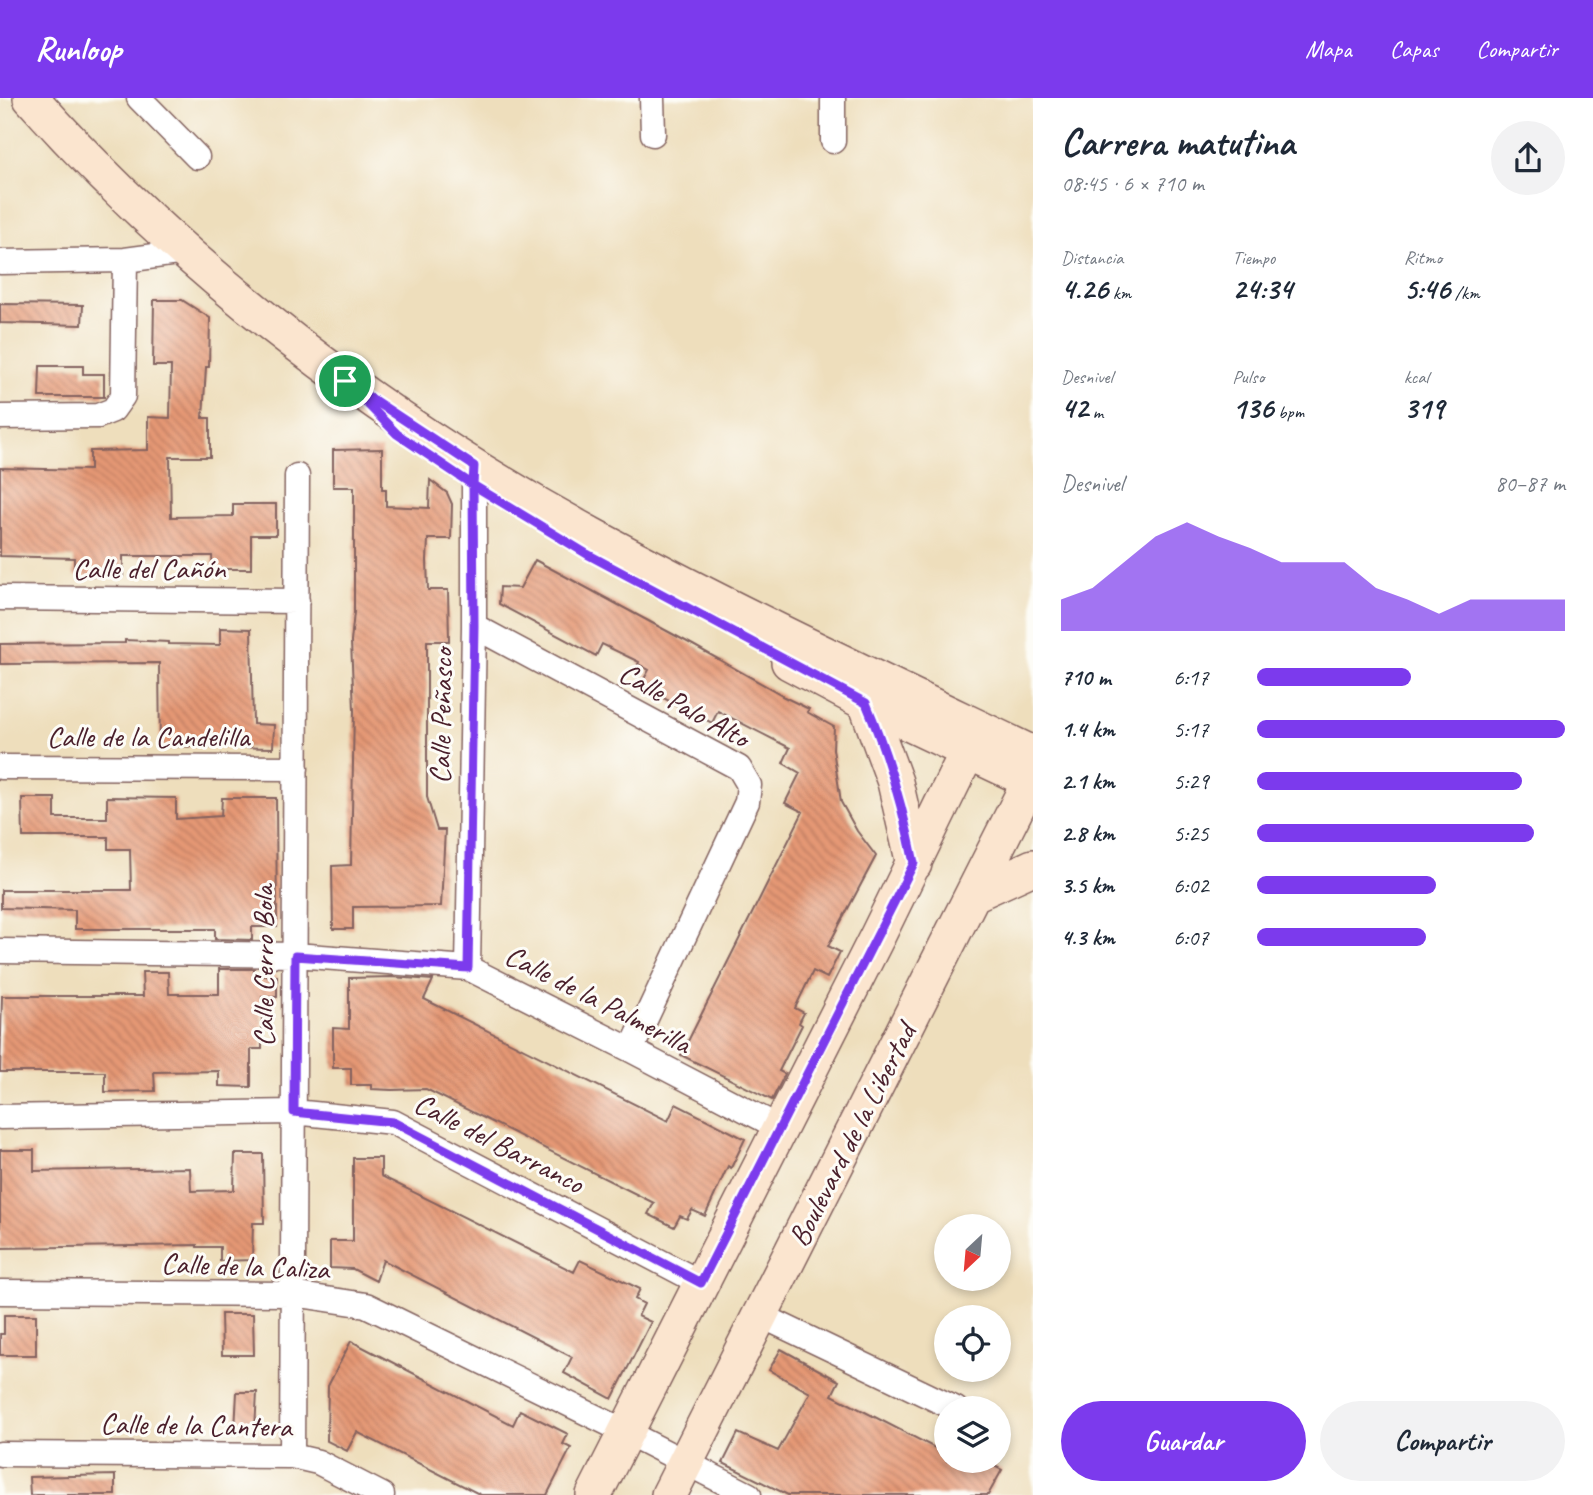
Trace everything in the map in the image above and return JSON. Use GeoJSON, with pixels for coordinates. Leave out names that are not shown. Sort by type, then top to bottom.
{"type":"FeatureCollection","features":[{"type":"Feature","properties":{"kind":"street"},"geometry":{"type":"LineString","coordinates":[[32,98],[69,141],[185,252],[345,381],[587,554],[866,703],[979,742]]}},
{"type":"Feature","properties":{"kind":"street"},"geometry":{"type":"LineString","coordinates":[[139,98],[197,157]]}},
{"type":"Feature","properties":{"kind":"street"},"geometry":{"type":"LineString","coordinates":[[652,98],[653,134]]}},
{"type":"Feature","properties":{"kind":"street"},"geometry":{"type":"LineString","coordinates":[[833,98],[834,141]]}},
{"type":"Feature","properties":{"kind":"street"},"geometry":{"type":"LineString","coordinates":[[0,262],[125,260],[185,252]]}},
{"type":"Feature","properties":{"kind":"street"},"geometry":{"type":"LineString","coordinates":[[0,417],[98,416],[113,410],[123,396],[125,260]]}},
{"type":"Feature","properties":{"kind":"street"},"geometry":{"type":"LineString","coordinates":[[474,475],[678,581],[1032,773]]}},
{"type":"Feature","properties":{"kind":"street","name":"Calle Peñasco"},"geometry":{"type":"LineString","coordinates":[[468,968],[474,475]]}},
{"type":"Feature","properties":{"kind":"street","name":"Calle Cerro Bola"},"geometry":{"type":"LineString","coordinates":[[292,1456],[297,476]]}},
{"type":"Feature","properties":{"kind":"street","name":"Calle del Cañón"},"geometry":{"type":"LineString","coordinates":[[0,598],[297,601]]}},
{"type":"Feature","properties":{"kind":"street","name":"Calle Palo Alto"},"geometry":{"type":"LineString","coordinates":[[474,626],[739,768],[750,785],[747,802],[631,1050]]}},
{"type":"Feature","properties":{"kind":"street"},"geometry":{"type":"LineString","coordinates":[[866,703],[895,782],[914,863]]}},
{"type":"Feature","properties":{"kind":"street"},"geometry":{"type":"LineString","coordinates":[[594,1495],[914,863],[979,742]]}},
{"type":"Feature","properties":{"kind":"street","name":"Calle de la Candelilla"},"geometry":{"type":"LineString","coordinates":[[0,767],[296,768]]}},
{"type":"Feature","properties":{"kind":"street","name":"Boulevard de la Libertad"},"geometry":{"type":"LineString","coordinates":[[670,1495],[974,894],[1032,773]]}},
{"type":"Feature","properties":{"kind":"street"},"geometry":{"type":"LineString","coordinates":[[974,894],[1033,867]]}},
{"type":"Feature","properties":{"kind":"street","name":"Calle de la Palmerilla"},"geometry":{"type":"LineString","coordinates":[[0,951],[295,956],[468,968],[780,1128]]}},
{"type":"Feature","properties":{"kind":"street","name":"Calle del Barranco"},"geometry":{"type":"LineString","coordinates":[[0,1117],[294,1112],[393,1122],[701,1283]]}},
{"type":"Feature","properties":{"kind":"street","name":"Calle de la Caliza"},"geometry":{"type":"LineString","coordinates":[[0,1292],[293,1294],[366,1305],[749,1495]]}},
{"type":"Feature","properties":{"kind":"street"},"geometry":{"type":"LineString","coordinates":[[761,1315],[934,1398]]}},
{"type":"Feature","properties":{"kind":"street","name":"Calle de la Cantera"},"geometry":{"type":"LineString","coordinates":[[0,1454],[292,1456],[317,1462],[382,1495]]}},
{"type":"Feature","properties":{"kind":"building"},"geometry":{"type":"Polygon","coordinates":[[[154,300],[182,300],[210,318],[209,367],[206,367],[203,418],[210,418],[210,457],[170,457],[171,517],[233,516],[233,504],[276,504],[276,535],[251,535],[251,569],[213,569],[212,556],[123,556],[123,576],[74,576],[74,558],[0,556],[0,468],[90,470],[90,451],[148,450],[148,417],[170,418],[171,366],[153,366],[154,300]]]}},
{"type":"Feature","properties":{"kind":"building"},"geometry":{"type":"Polygon","coordinates":[[[0,304],[83,305],[82,325],[0,323],[0,304]]]}},
{"type":"Feature","properties":{"kind":"building"},"geometry":{"type":"Polygon","coordinates":[[[40,366],[83,366],[83,374],[104,374],[104,397],[39,397],[40,366]]]}},
{"type":"Feature","properties":{"kind":"building"},"geometry":{"type":"Polygon","coordinates":[[[382,449],[382,489],[386,489],[386,506],[429,508],[430,480],[447,493],[452,504],[451,539],[428,539],[427,560],[428,590],[448,590],[449,641],[427,641],[427,797],[437,830],[445,830],[441,906],[353,907],[353,929],[333,929],[332,866],[351,865],[354,487],[333,487],[333,450],[382,449]]]}},
{"type":"Feature","properties":{"kind":"building"},"geometry":{"type":"Polygon","coordinates":[[[535,560],[809,709],[807,712],[834,727],[833,749],[841,802],[857,831],[876,856],[828,946],[840,952],[827,978],[813,971],[795,1008],[804,1013],[799,1023],[802,1025],[779,1071],[785,1074],[772,1100],[681,1055],[803,812],[785,803],[800,773],[783,763],[790,748],[718,711],[712,723],[640,686],[649,670],[638,664],[639,662],[602,644],[596,656],[499,604],[500,587],[520,588],[535,560]]]}},
{"type":"Feature","properties":{"kind":"building"},"geometry":{"type":"Polygon","coordinates":[[[220,628],[251,629],[253,724],[274,725],[273,748],[160,746],[159,663],[0,664],[0,644],[125,643],[125,640],[220,645],[220,628]]]}},
{"type":"Feature","properties":{"kind":"building"},"geometry":{"type":"Polygon","coordinates":[[[107,797],[176,798],[176,819],[221,816],[222,798],[276,798],[277,927],[252,927],[252,940],[215,939],[215,929],[75,929],[75,910],[1,908],[1,890],[131,890],[130,849],[108,849],[108,837],[23,837],[22,798],[55,798],[55,818],[107,818],[107,797]]]}},
{"type":"Feature","properties":{"kind":"building"},"geometry":{"type":"Polygon","coordinates":[[[219,969],[254,969],[254,976],[277,976],[277,997],[262,997],[262,1049],[251,1049],[251,1087],[219,1086],[219,1071],[154,1072],[155,1091],[105,1092],[105,1072],[0,1072],[2,996],[143,996],[142,972],[168,972],[169,994],[219,994],[219,969]]]}},
{"type":"Feature","properties":{"kind":"building"},"geometry":{"type":"Polygon","coordinates":[[[349,978],[433,980],[424,999],[668,1121],[676,1104],[745,1139],[731,1168],[728,1166],[705,1216],[692,1210],[687,1219],[680,1216],[674,1227],[648,1214],[654,1203],[426,1089],[371,1089],[371,1085],[351,1085],[351,1068],[333,1068],[333,1028],[349,1029],[349,978]]]}},
{"type":"Feature","properties":{"kind":"building"},"geometry":{"type":"Polygon","coordinates":[[[0,1150],[34,1150],[34,1171],[190,1168],[191,1191],[234,1190],[235,1154],[263,1154],[264,1223],[253,1223],[252,1260],[220,1261],[220,1247],[197,1245],[0,1248],[0,1150]]]}},
{"type":"Feature","properties":{"kind":"building"},"geometry":{"type":"Polygon","coordinates":[[[353,1158],[381,1158],[381,1176],[574,1272],[580,1260],[640,1289],[635,1299],[644,1304],[638,1316],[651,1322],[612,1399],[564,1373],[572,1357],[383,1260],[376,1281],[353,1269],[330,1268],[330,1241],[353,1241],[353,1158]]]}},
{"type":"Feature","properties":{"kind":"building"},"geometry":{"type":"Polygon","coordinates":[[[221,1314],[253,1314],[254,1355],[222,1355],[221,1314]]]}},
{"type":"Feature","properties":{"kind":"building"},"geometry":{"type":"Polygon","coordinates":[[[4,1315],[36,1315],[36,1355],[0,1355],[4,1315]]]}},
{"type":"Feature","properties":{"kind":"building"},"geometry":{"type":"Polygon","coordinates":[[[351,1341],[513,1425],[520,1410],[568,1434],[563,1444],[571,1448],[547,1495],[481,1495],[357,1432],[347,1451],[327,1441],[328,1386],[351,1341]]]}},
{"type":"Feature","properties":{"kind":"building"},"geometry":{"type":"Polygon","coordinates":[[[781,1349],[839,1381],[832,1395],[934,1447],[934,1473],[1000,1473],[988,1495],[788,1495],[723,1463],[738,1433],[778,1451],[810,1393],[769,1370],[781,1349]]]}},
{"type":"Feature","properties":{"kind":"building"},"geometry":{"type":"Polygon","coordinates":[[[237,1392],[257,1392],[255,1430],[235,1430],[237,1392]]]}},
{"type":"Feature","properties":{"kind":"building"},"geometry":{"type":"Polygon","coordinates":[[[115,1475],[115,1495],[30,1495],[29,1477],[115,1475]]]}},
{"type":"Feature","properties":{"kind":"route"},"geometry":{"type":"LineString","coordinates":[[345,381],[397,434],[473,485],[474,626],[468,968],[295,956],[294,1112],[393,1122],[701,1283],[914,863],[906,822],[882,741],[866,703],[587,554],[473,485],[474,466],[345,381]]}}]}
